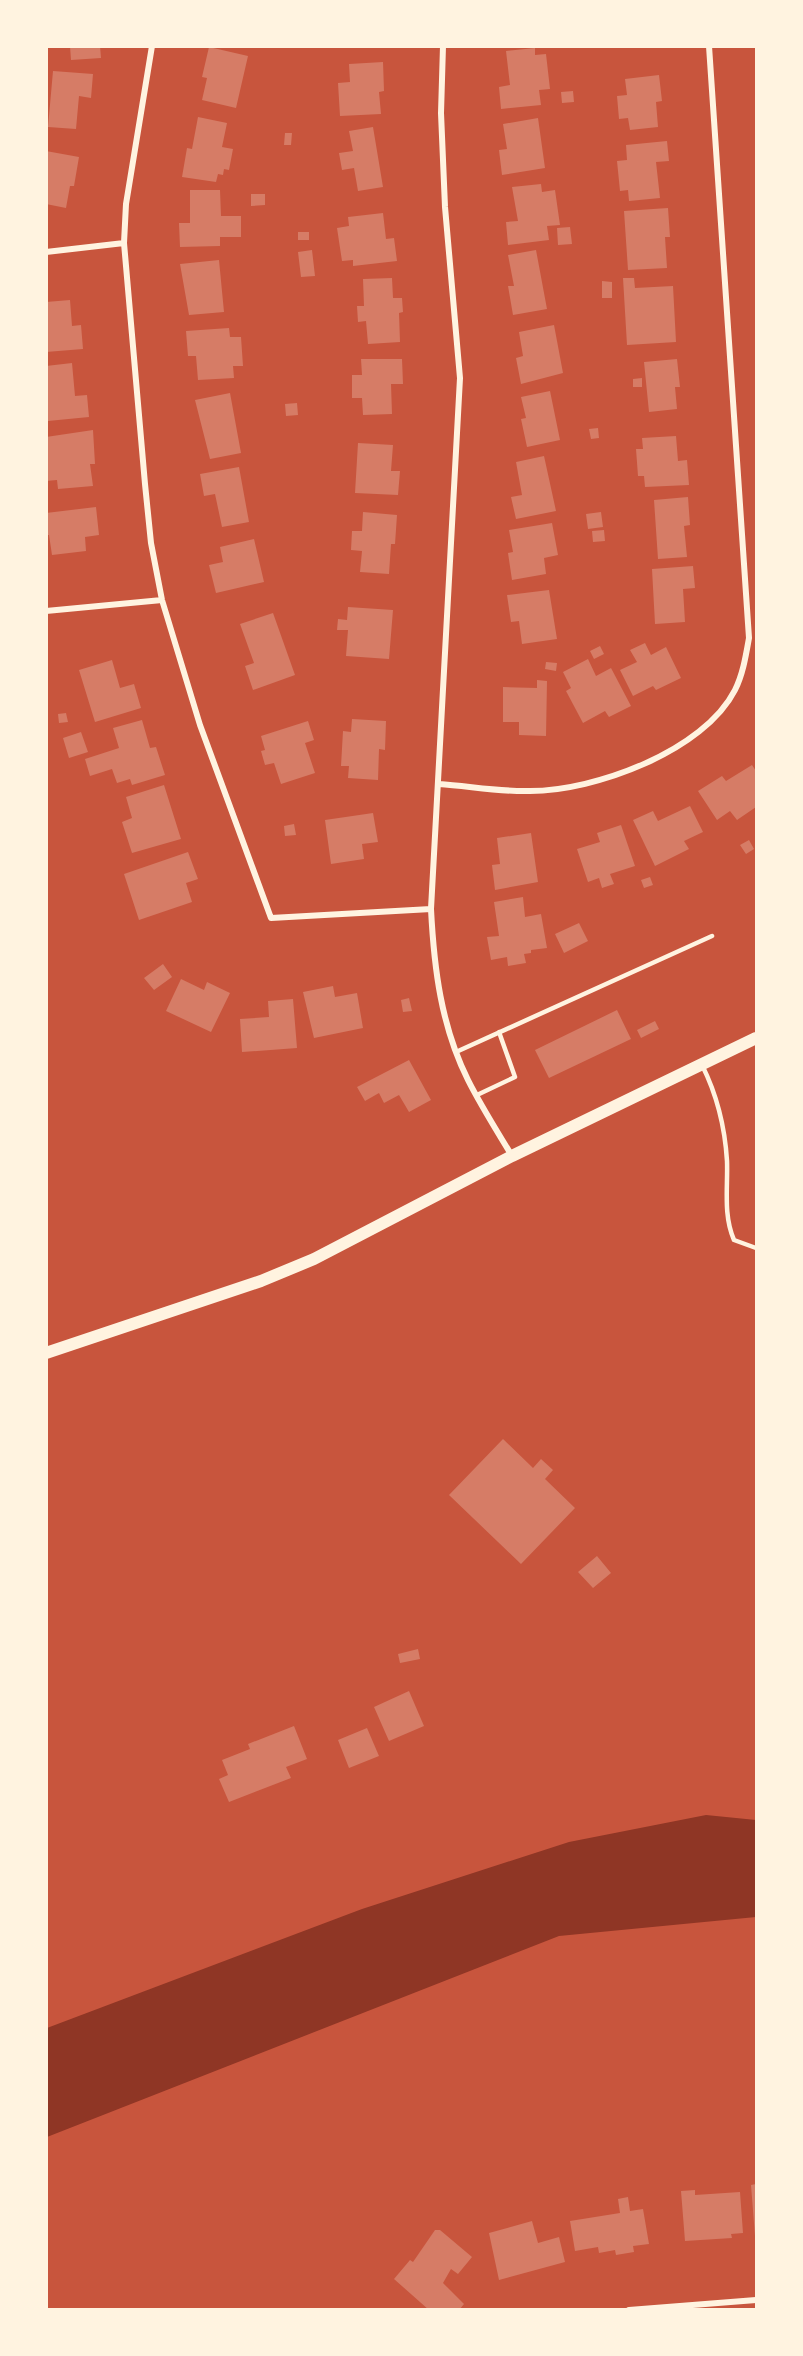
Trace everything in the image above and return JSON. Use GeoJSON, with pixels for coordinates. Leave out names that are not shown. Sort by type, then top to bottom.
{"type":"FeatureCollection","features":[{"type":"Feature","properties":{"kind":"main road"},"geometry":{"type":"LineString","coordinates":[[46,1353],[261,1281],[314,1259],[512,1156],[756,1038]]}},
{"type":"Feature","properties":{"kind":"street"},"geometry":{"type":"LineString","coordinates":[[152,46],[126,204],[124,243],[147,508],[162,600],[200,725],[271,918],[432,909]]}},
{"type":"Feature","properties":{"kind":"street"},"geometry":{"type":"LineString","coordinates":[[443,46],[441,113],[444,196],[460,378],[432,909],[434,967],[442,1006],[456,1052],[477,1095],[512,1156]]}},
{"type":"Feature","properties":{"kind":"street"},"geometry":{"type":"LineString","coordinates":[[439,784],[530,791],[576,788],[591,783],[638,765],[686,742],[709,725],[727,704],[740,679],[749,638],[709,46]]}},
{"type":"Feature","properties":{"kind":"street"},"geometry":{"type":"LineString","coordinates":[[46,252],[124,243]]}},
{"type":"Feature","properties":{"kind":"street"},"geometry":{"type":"LineString","coordinates":[[46,611],[162,600]]}},
{"type":"Feature","properties":{"kind":"street"},"geometry":{"type":"LineString","coordinates":[[629,2310],[756,2300]]}},
{"type":"Feature","properties":{"kind":"lane"},"geometry":{"type":"LineString","coordinates":[[456,1052],[712,936]]}},
{"type":"Feature","properties":{"kind":"lane"},"geometry":{"type":"LineString","coordinates":[[477,1095],[516,1077],[499,1032]]}},
{"type":"Feature","properties":{"kind":"lane"},"geometry":{"type":"LineString","coordinates":[[701,1064],[721,1115],[727,1159],[728,1226],[734,1240],[756,1248]]}},
{"type":"Feature","properties":{"kind":"shaded area"},"geometry":{"type":"Polygon","coordinates":[[[706,1815],[756,1820],[756,1917],[559,1936],[47,2137],[47,2028],[362,1909],[569,1842],[706,1815]]]}},
{"type":"Feature","properties":{"kind":"building"},"geometry":{"type":"Polygon","coordinates":[[[70,46],[100,46],[101,58],[71,60],[70,46]]]}},
{"type":"Feature","properties":{"kind":"building"},"geometry":{"type":"Polygon","coordinates":[[[209,47],[248,56],[236,108],[202,100],[207,78],[202,77],[209,47]]]}},
{"type":"Feature","properties":{"kind":"building"},"geometry":{"type":"Polygon","coordinates":[[[535,48],[535,55],[546,54],[550,89],[539,90],[541,105],[501,109],[499,87],[510,85],[506,51],[535,48]]]}},
{"type":"Feature","properties":{"kind":"building"},"geometry":{"type":"Polygon","coordinates":[[[383,62],[384,91],[379,92],[381,114],[340,116],[338,83],[350,82],[349,64],[383,62]]]}},
{"type":"Feature","properties":{"kind":"building"},"geometry":{"type":"Polygon","coordinates":[[[53,71],[93,74],[91,98],[79,96],[76,129],[48,127],[53,71]]]}},
{"type":"Feature","properties":{"kind":"building"},"geometry":{"type":"Polygon","coordinates":[[[659,75],[662,101],[656,102],[658,127],[630,130],[628,118],[619,119],[617,96],[627,95],[625,79],[659,75]]]}},
{"type":"Feature","properties":{"kind":"building"},"geometry":{"type":"Polygon","coordinates":[[[573,91],[574,102],[562,103],[561,92],[573,91]]]}},
{"type":"Feature","properties":{"kind":"building"},"geometry":{"type":"Polygon","coordinates":[[[198,117],[227,123],[222,147],[233,149],[229,170],[224,169],[223,175],[218,174],[216,182],[182,177],[187,148],[192,149],[198,117]]]}},
{"type":"Feature","properties":{"kind":"building"},"geometry":{"type":"Polygon","coordinates":[[[538,118],[545,168],[502,175],[499,150],[507,149],[503,124],[538,118]]]}},
{"type":"Feature","properties":{"kind":"building"},"geometry":{"type":"Polygon","coordinates":[[[373,127],[383,187],[358,191],[354,168],[342,170],[339,153],[353,151],[349,131],[373,127]]]}},
{"type":"Feature","properties":{"kind":"building"},"geometry":{"type":"Polygon","coordinates":[[[285,133],[292,133],[291,145],[284,145],[285,133]]]}},
{"type":"Feature","properties":{"kind":"building"},"geometry":{"type":"Polygon","coordinates":[[[667,141],[669,161],[656,162],[660,198],[629,201],[628,190],[620,191],[617,161],[627,160],[626,145],[667,141]]]}},
{"type":"Feature","properties":{"kind":"building"},"geometry":{"type":"Polygon","coordinates":[[[46,151],[79,157],[74,186],[70,186],[66,208],[46,204],[46,151]]]}},
{"type":"Feature","properties":{"kind":"building"},"geometry":{"type":"Polygon","coordinates":[[[541,184],[542,192],[555,190],[560,225],[547,226],[549,240],[508,245],[506,222],[518,221],[512,187],[541,184]]]}},
{"type":"Feature","properties":{"kind":"building"},"geometry":{"type":"Polygon","coordinates":[[[190,190],[220,190],[221,216],[241,216],[241,237],[220,237],[220,246],[180,247],[179,223],[190,223],[190,190]]]}},
{"type":"Feature","properties":{"kind":"building"},"geometry":{"type":"Polygon","coordinates":[[[251,194],[265,194],[265,205],[251,206],[251,194]]]}},
{"type":"Feature","properties":{"kind":"building"},"geometry":{"type":"Polygon","coordinates":[[[668,208],[670,237],[665,237],[667,268],[628,270],[624,211],[668,208]]]}},
{"type":"Feature","properties":{"kind":"building"},"geometry":{"type":"Polygon","coordinates":[[[383,213],[386,239],[394,238],[397,261],[353,266],[353,260],[342,261],[337,228],[349,226],[348,217],[383,213]]]}},
{"type":"Feature","properties":{"kind":"building"},"geometry":{"type":"Polygon","coordinates":[[[570,227],[572,244],[558,245],[557,228],[570,227]]]}},
{"type":"Feature","properties":{"kind":"building"},"geometry":{"type":"Polygon","coordinates":[[[298,232],[309,232],[309,240],[298,240],[298,232]]]}},
{"type":"Feature","properties":{"kind":"building"},"geometry":{"type":"Polygon","coordinates":[[[312,250],[315,276],[301,277],[298,252],[312,250]]]}},
{"type":"Feature","properties":{"kind":"building"},"geometry":{"type":"Polygon","coordinates":[[[536,250],[547,309],[513,315],[508,286],[514,286],[508,255],[536,250]]]}},
{"type":"Feature","properties":{"kind":"building"},"geometry":{"type":"Polygon","coordinates":[[[219,260],[224,312],[189,315],[180,264],[219,260]]]}},
{"type":"Feature","properties":{"kind":"building"},"geometry":{"type":"Polygon","coordinates":[[[392,278],[393,298],[402,298],[403,312],[399,313],[400,342],[368,344],[366,321],[358,322],[357,306],[364,306],[363,279],[392,278]]]}},
{"type":"Feature","properties":{"kind":"building"},"geometry":{"type":"Polygon","coordinates":[[[623,278],[634,278],[635,288],[673,286],[676,342],[627,345],[623,278]]]}},
{"type":"Feature","properties":{"kind":"building"},"geometry":{"type":"Polygon","coordinates":[[[602,281],[612,282],[612,298],[602,298],[602,281]]]}},
{"type":"Feature","properties":{"kind":"building"},"geometry":{"type":"Polygon","coordinates":[[[70,300],[72,326],[81,325],[83,349],[46,352],[46,302],[70,300]]]}},
{"type":"Feature","properties":{"kind":"building"},"geometry":{"type":"Polygon","coordinates":[[[554,325],[563,373],[521,384],[516,358],[523,356],[519,332],[554,325]]]}},
{"type":"Feature","properties":{"kind":"building"},"geometry":{"type":"Polygon","coordinates":[[[229,328],[230,337],[241,337],[243,366],[233,366],[234,378],[198,380],[196,356],[188,356],[186,331],[229,328]]]}},
{"type":"Feature","properties":{"kind":"building"},"geometry":{"type":"Polygon","coordinates":[[[361,359],[402,359],[403,384],[391,384],[392,414],[363,415],[362,398],[352,398],[352,375],[362,375],[361,359]]]}},
{"type":"Feature","properties":{"kind":"building"},"geometry":{"type":"Polygon","coordinates":[[[677,359],[680,387],[675,387],[677,409],[649,412],[644,362],[677,359]]]}},
{"type":"Feature","properties":{"kind":"building"},"geometry":{"type":"Polygon","coordinates":[[[72,363],[75,396],[87,395],[89,417],[48,421],[46,366],[72,363]]]}},
{"type":"Feature","properties":{"kind":"building"},"geometry":{"type":"Polygon","coordinates":[[[642,378],[642,387],[633,387],[633,379],[642,378]]]}},
{"type":"Feature","properties":{"kind":"building"},"geometry":{"type":"Polygon","coordinates":[[[550,391],[560,440],[527,447],[521,419],[526,418],[521,397],[550,391]]]}},
{"type":"Feature","properties":{"kind":"building"},"geometry":{"type":"Polygon","coordinates":[[[230,393],[241,453],[210,459],[195,400],[230,393]]]}},
{"type":"Feature","properties":{"kind":"building"},"geometry":{"type":"Polygon","coordinates":[[[297,403],[298,415],[286,416],[285,404],[297,403]]]}},
{"type":"Feature","properties":{"kind":"building"},"geometry":{"type":"Polygon","coordinates":[[[598,428],[599,438],[591,439],[589,429],[598,428]]]}},
{"type":"Feature","properties":{"kind":"building"},"geometry":{"type":"Polygon","coordinates":[[[93,430],[95,464],[90,464],[93,486],[58,489],[57,480],[46,481],[46,437],[93,430]]]}},
{"type":"Feature","properties":{"kind":"building"},"geometry":{"type":"Polygon","coordinates":[[[676,436],[678,461],[687,460],[689,485],[645,487],[644,476],[638,476],[636,449],[643,449],[642,438],[676,436]]]}},
{"type":"Feature","properties":{"kind":"building"},"geometry":{"type":"Polygon","coordinates":[[[358,443],[393,445],[391,471],[400,471],[398,495],[355,493],[358,443]]]}},
{"type":"Feature","properties":{"kind":"building"},"geometry":{"type":"Polygon","coordinates":[[[544,456],[556,511],[516,519],[511,497],[522,495],[516,462],[544,456]]]}},
{"type":"Feature","properties":{"kind":"building"},"geometry":{"type":"Polygon","coordinates":[[[239,467],[249,522],[222,527],[215,494],[204,496],[200,474],[239,467]]]}},
{"type":"Feature","properties":{"kind":"building"},"geometry":{"type":"Polygon","coordinates":[[[688,497],[690,525],[684,526],[687,557],[658,559],[654,500],[688,497]]]}},
{"type":"Feature","properties":{"kind":"building"},"geometry":{"type":"Polygon","coordinates":[[[96,507],[99,535],[85,537],[86,551],[52,555],[49,535],[46,535],[46,513],[96,507]]]}},
{"type":"Feature","properties":{"kind":"building"},"geometry":{"type":"Polygon","coordinates":[[[363,512],[397,515],[395,544],[391,544],[389,574],[360,572],[362,551],[351,550],[352,531],[362,531],[363,512]]]}},
{"type":"Feature","properties":{"kind":"building"},"geometry":{"type":"Polygon","coordinates":[[[601,512],[603,527],[588,529],[586,514],[601,512]]]}},
{"type":"Feature","properties":{"kind":"building"},"geometry":{"type":"Polygon","coordinates":[[[552,523],[558,555],[544,558],[546,574],[512,580],[508,553],[513,552],[509,530],[552,523]]]}},
{"type":"Feature","properties":{"kind":"building"},"geometry":{"type":"Polygon","coordinates":[[[604,530],[605,541],[593,542],[592,531],[604,530]]]}},
{"type":"Feature","properties":{"kind":"building"},"geometry":{"type":"Polygon","coordinates":[[[254,539],[264,582],[216,593],[209,565],[223,562],[220,547],[254,539]]]}},
{"type":"Feature","properties":{"kind":"building"},"geometry":{"type":"Polygon","coordinates":[[[693,566],[695,588],[683,589],[685,622],[655,624],[652,569],[693,566]]]}},
{"type":"Feature","properties":{"kind":"building"},"geometry":{"type":"Polygon","coordinates":[[[549,590],[557,639],[522,644],[519,621],[511,622],[507,595],[549,590]]]}},
{"type":"Feature","properties":{"kind":"building"},"geometry":{"type":"Polygon","coordinates":[[[348,607],[393,610],[389,659],[346,656],[348,630],[337,630],[338,619],[347,620],[348,607]]]}},
{"type":"Feature","properties":{"kind":"building"},"geometry":{"type":"Polygon","coordinates":[[[273,613],[295,675],[253,690],[245,666],[254,663],[240,624],[273,613]]]}},
{"type":"Feature","properties":{"kind":"building"},"geometry":{"type":"Polygon","coordinates":[[[645,643],[651,655],[666,647],[681,678],[656,690],[653,686],[633,696],[620,670],[637,662],[630,650],[645,643]]]}},
{"type":"Feature","properties":{"kind":"building"},"geometry":{"type":"Polygon","coordinates":[[[600,646],[604,654],[594,659],[590,651],[600,646]]]}},
{"type":"Feature","properties":{"kind":"building"},"geometry":{"type":"Polygon","coordinates":[[[588,659],[596,676],[611,668],[631,706],[609,717],[605,711],[583,723],[566,691],[571,688],[563,672],[588,659]]]}},
{"type":"Feature","properties":{"kind":"building"},"geometry":{"type":"Polygon","coordinates":[[[112,660],[120,688],[134,684],[141,708],[95,722],[79,670],[112,660]]]}},
{"type":"Feature","properties":{"kind":"building"},"geometry":{"type":"Polygon","coordinates":[[[546,662],[557,663],[556,671],[545,669],[546,662]]]}},
{"type":"Feature","properties":{"kind":"building"},"geometry":{"type":"Polygon","coordinates":[[[537,680],[547,681],[546,736],[519,735],[519,722],[503,722],[503,687],[537,688],[537,680]]]}},
{"type":"Feature","properties":{"kind":"building"},"geometry":{"type":"Polygon","coordinates":[[[66,713],[68,722],[59,723],[58,714],[66,713]]]}},
{"type":"Feature","properties":{"kind":"building"},"geometry":{"type":"Polygon","coordinates":[[[352,719],[386,721],[385,750],[379,749],[378,780],[348,778],[349,766],[341,766],[343,731],[351,732],[352,719]]]}},
{"type":"Feature","properties":{"kind":"building"},"geometry":{"type":"Polygon","coordinates":[[[142,720],[150,748],[156,747],[165,775],[132,785],[130,779],[117,783],[112,769],[90,776],[85,759],[119,748],[113,728],[142,720]]]}},
{"type":"Feature","properties":{"kind":"building"},"geometry":{"type":"Polygon","coordinates":[[[308,721],[314,740],[305,743],[315,773],[281,784],[274,763],[265,765],[261,751],[265,750],[261,736],[308,721]]]}},
{"type":"Feature","properties":{"kind":"building"},"geometry":{"type":"Polygon","coordinates":[[[81,732],[88,752],[69,758],[63,738],[81,732]]]}},
{"type":"Feature","properties":{"kind":"building"},"geometry":{"type":"Polygon","coordinates":[[[752,765],[756,771],[756,807],[737,820],[730,811],[717,820],[698,791],[722,776],[726,781],[752,765]]]}},
{"type":"Feature","properties":{"kind":"building"},"geometry":{"type":"Polygon","coordinates":[[[164,785],[181,839],[132,853],[122,822],[132,818],[126,797],[164,785]]]}},
{"type":"Feature","properties":{"kind":"building"},"geometry":{"type":"Polygon","coordinates":[[[690,806],[703,832],[684,841],[689,849],[655,866],[633,820],[653,811],[658,821],[690,806]]]}},
{"type":"Feature","properties":{"kind":"building"},"geometry":{"type":"Polygon","coordinates":[[[373,813],[378,842],[362,844],[364,859],[331,864],[325,820],[373,813]]]}},
{"type":"Feature","properties":{"kind":"building"},"geometry":{"type":"Polygon","coordinates":[[[294,824],[296,835],[285,836],[284,826],[294,824]]]}},
{"type":"Feature","properties":{"kind":"building"},"geometry":{"type":"Polygon","coordinates":[[[621,825],[635,866],[610,874],[614,884],[602,888],[599,878],[588,882],[577,849],[600,842],[597,833],[621,825]]]}},
{"type":"Feature","properties":{"kind":"building"},"geometry":{"type":"Polygon","coordinates":[[[531,833],[538,882],[495,890],[492,865],[500,864],[497,838],[531,833]]]}},
{"type":"Feature","properties":{"kind":"building"},"geometry":{"type":"Polygon","coordinates":[[[749,840],[754,849],[746,854],[740,845],[749,840]]]}},
{"type":"Feature","properties":{"kind":"building"},"geometry":{"type":"Polygon","coordinates":[[[188,852],[198,879],[186,883],[192,902],[139,920],[124,874],[188,852]]]}},
{"type":"Feature","properties":{"kind":"building"},"geometry":{"type":"Polygon","coordinates":[[[650,877],[653,885],[644,888],[641,880],[650,877]]]}},
{"type":"Feature","properties":{"kind":"building"},"geometry":{"type":"Polygon","coordinates":[[[523,897],[525,917],[541,914],[547,948],[531,950],[531,953],[524,954],[526,963],[508,966],[507,957],[491,960],[487,937],[499,936],[494,902],[523,897]]]}},
{"type":"Feature","properties":{"kind":"building"},"geometry":{"type":"Polygon","coordinates":[[[579,923],[588,941],[564,953],[555,934],[579,923]]]}},
{"type":"Feature","properties":{"kind":"building"},"geometry":{"type":"Polygon","coordinates":[[[163,964],[172,977],[154,990],[144,978],[163,964]]]}},
{"type":"Feature","properties":{"kind":"building"},"geometry":{"type":"Polygon","coordinates":[[[181,979],[204,990],[207,982],[230,993],[211,1032],[166,1011],[181,979]]]}},
{"type":"Feature","properties":{"kind":"building"},"geometry":{"type":"Polygon","coordinates":[[[333,986],[335,997],[357,993],[363,1028],[314,1038],[303,992],[333,986]]]}},
{"type":"Feature","properties":{"kind":"building"},"geometry":{"type":"Polygon","coordinates":[[[409,998],[412,1011],[403,1012],[401,1000],[409,998]]]}},
{"type":"Feature","properties":{"kind":"building"},"geometry":{"type":"Polygon","coordinates":[[[293,999],[297,1048],[242,1052],[240,1019],[269,1017],[268,1001],[293,999]]]}},
{"type":"Feature","properties":{"kind":"building"},"geometry":{"type":"Polygon","coordinates":[[[617,1010],[631,1039],[549,1078],[535,1050],[617,1010]]]}},
{"type":"Feature","properties":{"kind":"building"},"geometry":{"type":"Polygon","coordinates":[[[655,1021],[659,1029],[641,1038],[637,1030],[655,1021]]]}},
{"type":"Feature","properties":{"kind":"building"},"geometry":{"type":"Polygon","coordinates":[[[409,1060],[431,1100],[409,1112],[399,1095],[384,1103],[379,1093],[365,1101],[357,1087],[409,1060]]]}},
{"type":"Feature","properties":{"kind":"building"},"geometry":{"type":"Polygon","coordinates":[[[503,1439],[533,1468],[541,1459],[553,1470],[545,1479],[575,1508],[521,1564],[449,1495],[503,1439]]]}},
{"type":"Feature","properties":{"kind":"building"},"geometry":{"type":"Polygon","coordinates":[[[597,1556],[611,1573],[593,1588],[578,1572],[597,1556]]]}},
{"type":"Feature","properties":{"kind":"building"},"geometry":{"type":"Polygon","coordinates":[[[418,1649],[420,1659],[400,1663],[398,1654],[418,1649]]]}},
{"type":"Feature","properties":{"kind":"building"},"geometry":{"type":"Polygon","coordinates":[[[409,1691],[424,1726],[389,1741],[374,1707],[409,1691]]]}},
{"type":"Feature","properties":{"kind":"building"},"geometry":{"type":"Polygon","coordinates":[[[294,1726],[307,1759],[286,1767],[291,1778],[229,1802],[219,1779],[228,1775],[222,1760],[250,1749],[248,1744],[294,1726]]]}},
{"type":"Feature","properties":{"kind":"building"},"geometry":{"type":"Polygon","coordinates":[[[367,1728],[379,1756],[349,1768],[338,1740],[367,1728]]]}},
{"type":"Feature","properties":{"kind":"building"},"geometry":{"type":"Polygon","coordinates":[[[756,2184],[756,2236],[755,2236],[751,2185],[756,2184]]]}},
{"type":"Feature","properties":{"kind":"building"},"geometry":{"type":"Polygon","coordinates":[[[695,2190],[695,2195],[740,2192],[743,2233],[731,2234],[732,2238],[685,2241],[681,2191],[695,2190]]]}},
{"type":"Feature","properties":{"kind":"building"},"geometry":{"type":"Polygon","coordinates":[[[628,2197],[630,2211],[643,2209],[649,2244],[633,2246],[634,2252],[616,2255],[615,2250],[599,2253],[598,2247],[575,2251],[570,2221],[620,2213],[618,2199],[628,2197]]]}},
{"type":"Feature","properties":{"kind":"building"},"geometry":{"type":"Polygon","coordinates":[[[532,2221],[538,2243],[559,2237],[565,2262],[499,2280],[489,2233],[532,2221]]]}},
{"type":"Feature","properties":{"kind":"building"},"geometry":{"type":"Polygon","coordinates":[[[435,2230],[440,2230],[472,2257],[458,2274],[451,2269],[443,2283],[464,2304],[459,2310],[429,2310],[394,2279],[410,2260],[413,2262],[435,2230]]]}}]}
